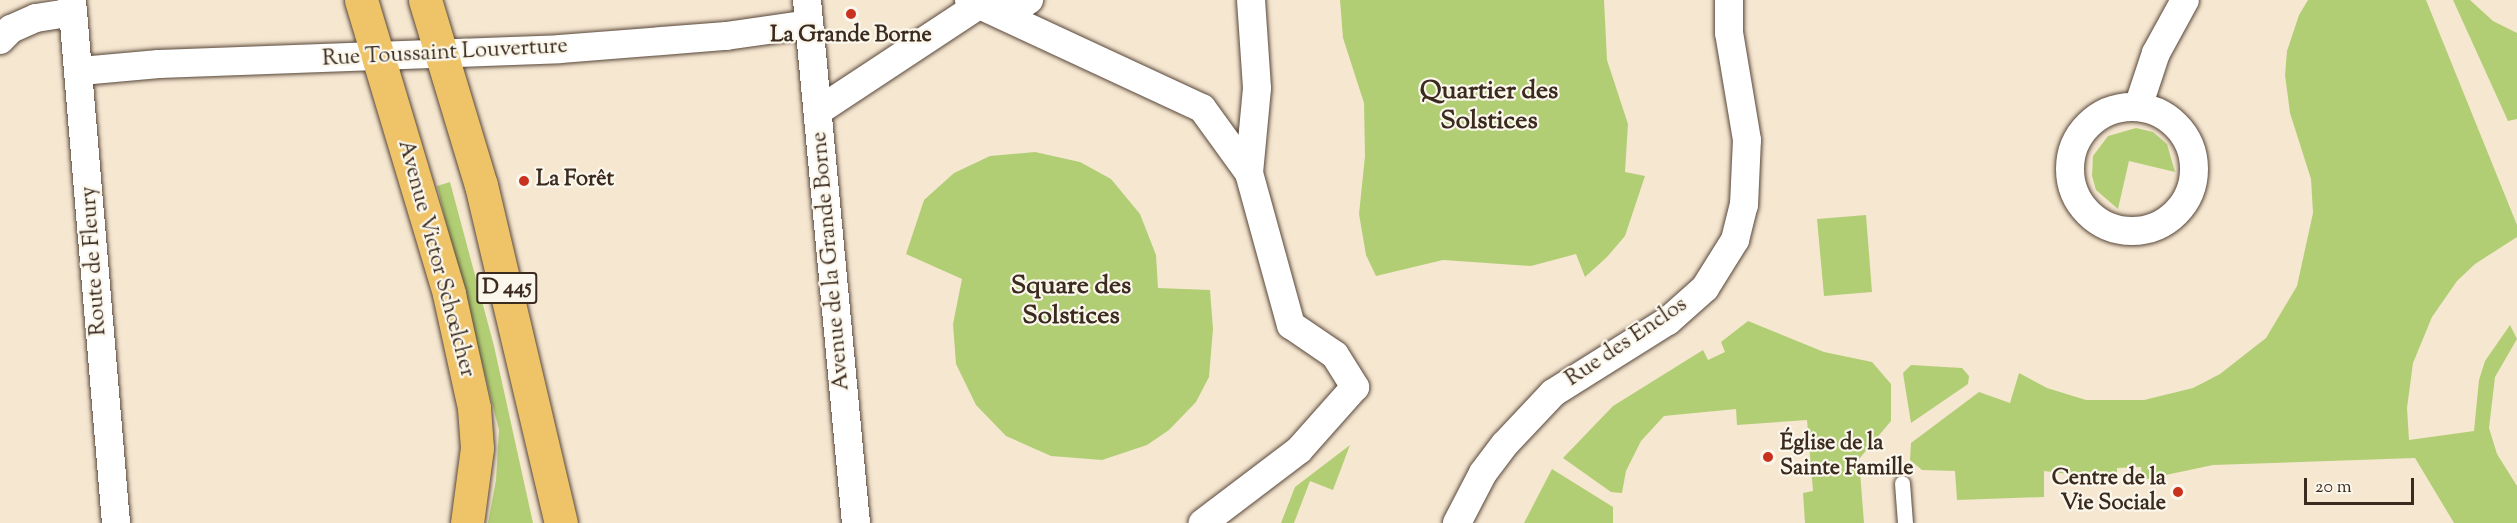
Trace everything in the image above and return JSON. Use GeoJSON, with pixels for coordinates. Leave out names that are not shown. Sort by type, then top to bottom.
{"type":"FeatureCollection","features":[{"type":"Feature","properties":{"kind":"main road","name":"Avenue Victor Schœlcher"},"geometry":{"type":"LineString","coordinates":[[361,0],[448,294],[474,408],[477,448],[467,523]]}},
{"type":"Feature","properties":{"kind":"main road","name":"D 445"},"geometry":{"type":"LineString","coordinates":[[425,0],[444,55],[504,272],[561,523]]}},
{"type":"Feature","properties":{"kind":"street"},"geometry":{"type":"LineString","coordinates":[[818,111],[984,7],[1029,0]]}},
{"type":"Feature","properties":{"kind":"street"},"geometry":{"type":"LineString","coordinates":[[1249,173],[1257,88],[1251,0]]}},
{"type":"Feature","properties":{"kind":"street","name":"Rue des Enclos"},"geometry":{"type":"LineString","coordinates":[[1457,523],[1499,451],[1553,393],[1668,321],[1705,288],[1735,240],[1744,205],[1747,140],[1729,33],[1729,0]]}},
{"type":"Feature","properties":{"kind":"street"},"geometry":{"type":"LineString","coordinates":[[2138,107],[2156,53],[2185,0]]}},
{"type":"Feature","properties":{"kind":"street"},"geometry":{"type":"LineString","coordinates":[[0,40],[11,29],[72,6]]}},
{"type":"Feature","properties":{"kind":"street","name":"Route de Fleury"},"geometry":{"type":"LineString","coordinates":[[72,6],[81,71],[116,523]]}},
{"type":"Feature","properties":{"kind":"street"},"geometry":{"type":"LineString","coordinates":[[984,7],[1202,108],[1249,173],[1291,325],[1335,355],[1355,387],[1299,450],[1203,523]]}},
{"type":"Feature","properties":{"kind":"street","name":"Rue Toussaint Louverture"},"geometry":{"type":"LineString","coordinates":[[81,71],[159,64],[444,55],[726,36],[808,12]]}},
{"type":"Feature","properties":{"kind":"street","name":"Avenue de la Grande Borne"},"geometry":{"type":"LineString","coordinates":[[808,12],[856,523]]}},
{"type":"Feature","properties":{"kind":"street"},"geometry":{"type":"LineString","coordinates":[[2138,107],[2158,112],[2176,125],[2188,142],[2194,162],[2193,184],[2185,203],[2170,219],[2151,229],[2130,232],[2109,228],[2092,218],[2079,203],[2071,184],[2070,165],[2074,146],[2084,129],[2099,116],[2118,108],[2138,107]]}},
{"type":"Feature","properties":{"kind":"lane"},"geometry":{"type":"LineString","coordinates":[[1902,483],[1905,523]]}},
{"type":"Feature","properties":{"kind":"green space"},"geometry":{"type":"Polygon","coordinates":[[[1340,0],[1604,0],[1607,60],[1628,124],[1625,172],[1645,176],[1625,236],[1607,257],[1585,277],[1576,254],[1531,266],[1443,260],[1376,276],[1366,255],[1359,214],[1365,156],[1364,103],[1343,38],[1340,0]]]}},
{"type":"Feature","properties":{"kind":"green space"},"geometry":{"type":"Polygon","coordinates":[[[2308,0],[2426,0],[2517,225],[2517,237],[2475,264],[2457,281],[2432,317],[2413,363],[2407,408],[2409,440],[2474,431],[2479,380],[2485,361],[2510,325],[2517,339],[2495,377],[2489,428],[2497,454],[2517,486],[2517,523],[2454,523],[2415,458],[2213,465],[2142,480],[2141,467],[2117,468],[2117,480],[2044,471],[2044,497],[1957,500],[1955,471],[1922,470],[1910,460],[1911,443],[1979,392],[2010,403],[2019,373],[2047,388],[2086,400],[2144,400],[2193,388],[2220,374],[2266,338],[2297,286],[2313,213],[2311,179],[2290,113],[2285,75],[2287,51],[2299,15],[2308,0]]]}},
{"type":"Feature","properties":{"kind":"green space"},"geometry":{"type":"Polygon","coordinates":[[[2453,0],[2470,0],[2493,21],[2517,33],[2517,119],[2508,121],[2453,0]]]}},
{"type":"Feature","properties":{"kind":"green space"},"geometry":{"type":"Polygon","coordinates":[[[2136,128],[2153,132],[2167,144],[2175,172],[2129,161],[2118,209],[2096,190],[2092,176],[2093,156],[2108,136],[2136,128]]]}},
{"type":"Feature","properties":{"kind":"green space"},"geometry":{"type":"Polygon","coordinates":[[[1035,152],[1080,162],[1111,179],[1140,214],[1156,255],[1158,288],[1210,290],[1213,329],[1209,377],[1196,402],[1169,430],[1147,445],[1102,460],[1051,456],[1006,436],[976,405],[956,364],[953,324],[962,279],[906,254],[924,200],[954,173],[990,156],[1035,152]]]}},
{"type":"Feature","properties":{"kind":"green space"},"geometry":{"type":"Polygon","coordinates":[[[450,182],[494,346],[533,523],[488,523],[496,480],[499,430],[437,186],[450,182]]]}},
{"type":"Feature","properties":{"kind":"green space"},"geometry":{"type":"Polygon","coordinates":[[[1866,215],[1872,292],[1824,296],[1817,219],[1866,215]]]}},
{"type":"Feature","properties":{"kind":"green space"},"geometry":{"type":"Polygon","coordinates":[[[1748,321],[1824,352],[1872,362],[1891,384],[1891,421],[1859,459],[1864,523],[1805,523],[1803,493],[1813,491],[1807,420],[1737,425],[1736,409],[1664,416],[1641,441],[1626,471],[1622,493],[1611,492],[1563,458],[1613,406],[1703,350],[1708,360],[1725,352],[1721,342],[1748,321]]]}},
{"type":"Feature","properties":{"kind":"green space"},"geometry":{"type":"Polygon","coordinates":[[[1911,365],[1962,368],[1969,376],[1968,384],[1911,423],[1903,373],[1911,365]]]}},
{"type":"Feature","properties":{"kind":"green space"},"geometry":{"type":"Polygon","coordinates":[[[1350,445],[1333,490],[1310,481],[1294,523],[1281,523],[1295,487],[1350,445]]]}},
{"type":"Feature","properties":{"kind":"green space"},"geometry":{"type":"Polygon","coordinates":[[[1552,469],[1613,507],[1613,523],[1524,523],[1552,469]]]}},
{"type":"Feature","properties":{"kind":"place","name":"La Grande Borne"},"geometry":{"type":"Point","coordinates":[851,14]}},
{"type":"Feature","properties":{"kind":"place","name":"La Forêt"},"geometry":{"type":"Point","coordinates":[524,181]}},
{"type":"Feature","properties":{"kind":"place","name":"Église de la Sainte Famille"},"geometry":{"type":"Point","coordinates":[1768,457]}},
{"type":"Feature","properties":{"kind":"place","name":"Centre de la Vie Sociale"},"geometry":{"type":"Point","coordinates":[2178,492]}},
{"type":"Feature","properties":{"kind":"district","name":"Quartier des Solstices"},"geometry":{"type":"Point","coordinates":[1489,107]}},
{"type":"Feature","properties":{"kind":"district","name":"Square des Solstices"},"geometry":{"type":"Point","coordinates":[1071,302]}}]}
